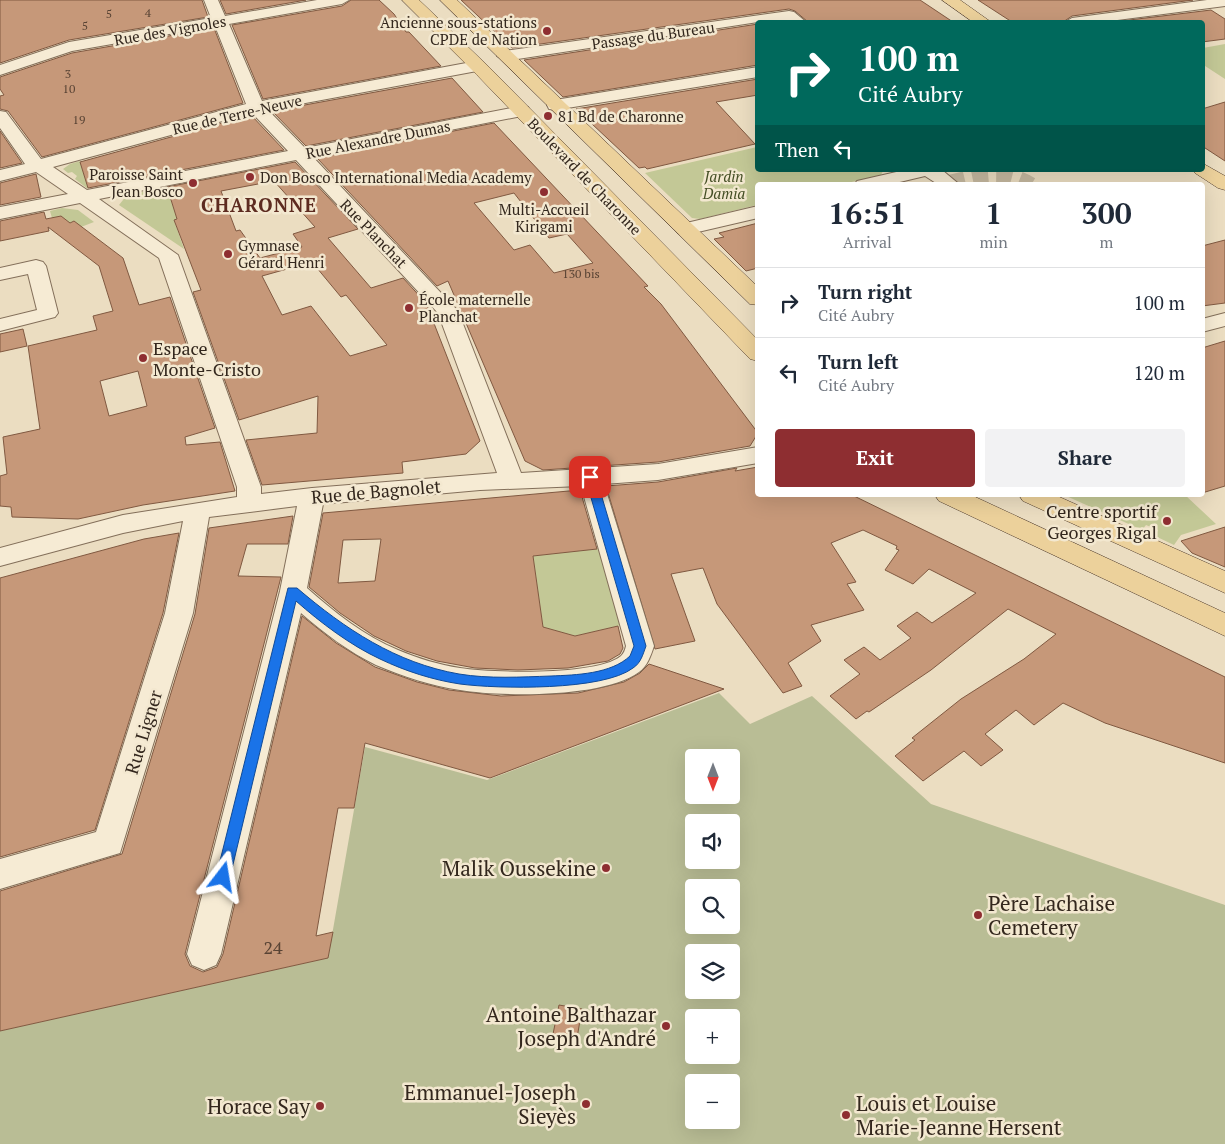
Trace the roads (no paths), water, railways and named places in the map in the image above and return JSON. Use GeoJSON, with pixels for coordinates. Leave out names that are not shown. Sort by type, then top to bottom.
{"type":"FeatureCollection","features":[{"type":"Feature","properties":{"kind":"main road","name":"Boulevard de Charonne"},"geometry":{"type":"LineString","coordinates":[[410,0],[522,111],[755,351]]}},
{"type":"Feature","properties":{"kind":"main road","name":"Boulevard de Charonne"},"geometry":{"type":"LineString","coordinates":[[448,0],[755,296]]}},
{"type":"Feature","properties":{"kind":"main road"},"geometry":{"type":"LineString","coordinates":[[950,0],[980,20]]}},
{"type":"Feature","properties":{"kind":"main road","name":"Rue Alexandre Dumas"},"geometry":{"type":"LineString","coordinates":[[522,111],[555,105]]}},
{"type":"Feature","properties":{"kind":"main road"},"geometry":{"type":"LineString","coordinates":[[1205,171],[1225,184]]}},
{"type":"Feature","properties":{"kind":"main road"},"geometry":{"type":"LineString","coordinates":[[952,497],[1225,625]]}},
{"type":"Feature","properties":{"kind":"main road"},"geometry":{"type":"LineString","coordinates":[[1036,497],[1225,583]]}},
{"type":"Feature","properties":{"kind":"street","name":"Rue Planchat"},"geometry":{"type":"LineString","coordinates":[[211,0],[256,107],[299,155],[448,311],[507,465],[511,481]]}},
{"type":"Feature","properties":{"kind":"street","name":"Rue des Vignoles"},"geometry":{"type":"LineString","coordinates":[[0,70],[69,47],[342,0]]}},
{"type":"Feature","properties":{"kind":"street"},"geometry":{"type":"LineString","coordinates":[[771,0],[794,19]]}},
{"type":"Feature","properties":{"kind":"street"},"geometry":{"type":"LineString","coordinates":[[1087,20],[1225,2]]}},
{"type":"Feature","properties":{"kind":"street","name":"Passage du Bureau"},"geometry":{"type":"LineString","coordinates":[[505,56],[755,24]]}},
{"type":"Feature","properties":{"kind":"street","name":"Rue de Terre-Neuve"},"geometry":{"type":"LineString","coordinates":[[0,176],[256,107],[477,66]]}},
{"type":"Feature","properties":{"kind":"street","name":"Rue Alexandre Dumas"},"geometry":{"type":"LineString","coordinates":[[555,105],[755,72]]}},
{"type":"Feature","properties":{"kind":"street","name":"Rue Alexandre Dumas"},"geometry":{"type":"LineString","coordinates":[[0,214],[522,111]]}},
{"type":"Feature","properties":{"kind":"street"},"geometry":{"type":"LineString","coordinates":[[0,116],[32,161],[39,164],[83,198],[97,204],[168,255],[248,487],[249,503]]}},
{"type":"Feature","properties":{"kind":"street"},"geometry":{"type":"LineString","coordinates":[[876,182],[921,172]]}},
{"type":"Feature","properties":{"kind":"street"},"geometry":{"type":"LineString","coordinates":[[930,172],[935,173],[947,182]]}},
{"type":"Feature","properties":{"kind":"street"},"geometry":{"type":"LineString","coordinates":[[685,229],[755,213]]}},
{"type":"Feature","properties":{"kind":"street"},"geometry":{"type":"LineString","coordinates":[[0,274],[36,266],[48,314],[0,325]]}},
{"type":"Feature","properties":{"kind":"street","name":"Rue de Bagnolet"},"geometry":{"type":"LineString","coordinates":[[1,552],[123,524],[249,503],[480,482],[658,472],[755,456]]}},
{"type":"Feature","properties":{"kind":"street"},"geometry":{"type":"LineString","coordinates":[[292,591],[334,625],[384,656],[418,669],[460,679],[507,682],[569,680],[614,672],[628,665],[636,658],[640,646],[590,477]]}},
{"type":"Feature","properties":{"kind":"street"},"geometry":{"type":"LineString","coordinates":[[204,954],[292,591],[312,496]]}},
{"type":"Feature","properties":{"kind":"street","name":"Rue Ligner"},"geometry":{"type":"LineString","coordinates":[[0,874],[109,843],[180,612],[198,510]]}},
{"type":"Feature","properties":{"kind":"tunnel"},"geometry":{"type":"LineString","coordinates":[[954,182],[991,175],[1011,177],[1025,182]]}},
{"type":"Feature","properties":{"kind":"place","name":"Ancienne sous-stations CPDE de Nation"},"geometry":{"type":"Point","coordinates":[547,31]}},
{"type":"Feature","properties":{"kind":"place","name":"81 Bd de Charonne"},"geometry":{"type":"Point","coordinates":[548,116]}},
{"type":"Feature","properties":{"kind":"place","name":"Don Bosco International Media Academy"},"geometry":{"type":"Point","coordinates":[250,177]}},
{"type":"Feature","properties":{"kind":"place","name":"Paroisse Saint Jean Bosco"},"geometry":{"type":"Point","coordinates":[193,183]}},
{"type":"Feature","properties":{"kind":"place","name":"Multi-Accueil Kirigami"},"geometry":{"type":"Point","coordinates":[544,192]}},
{"type":"Feature","properties":{"kind":"place","name":"Gymnase Gérard Henri"},"geometry":{"type":"Point","coordinates":[228,254]}},
{"type":"Feature","properties":{"kind":"place","name":"École maternelle Planchat"},"geometry":{"type":"Point","coordinates":[409,308]}},
{"type":"Feature","properties":{"kind":"place","name":"Espace Monte-Cristo"},"geometry":{"type":"Point","coordinates":[143,358]}},
{"type":"Feature","properties":{"kind":"place","name":"Centre sportif Georges Rigal"},"geometry":{"type":"Point","coordinates":[1167,521]}},
{"type":"Feature","properties":{"kind":"place","name":"Malik Oussekine"},"geometry":{"type":"Point","coordinates":[606,868]}},
{"type":"Feature","properties":{"kind":"place","name":"Père Lachaise Cemetery"},"geometry":{"type":"Point","coordinates":[978,915]}},
{"type":"Feature","properties":{"kind":"place","name":"Antoine Balthazar Joseph d'André"},"geometry":{"type":"Point","coordinates":[666,1026]}},
{"type":"Feature","properties":{"kind":"place","name":"Emmanuel-Joseph Sieyès"},"geometry":{"type":"Point","coordinates":[586,1104]}},
{"type":"Feature","properties":{"kind":"place","name":"Horace Say"},"geometry":{"type":"Point","coordinates":[320,1106]}},
{"type":"Feature","properties":{"kind":"place","name":"Louis et Louise Marie-Jeanne Hersent"},"geometry":{"type":"Point","coordinates":[846,1115]}},
{"type":"Feature","properties":{"kind":"district","name":"CHARONNE"},"geometry":{"type":"Point","coordinates":[259,204]}},
{"type":"Feature","properties":{"kind":"park label","name":"Jardin Damia"},"geometry":{"type":"Point","coordinates":[724,184]}}]}
